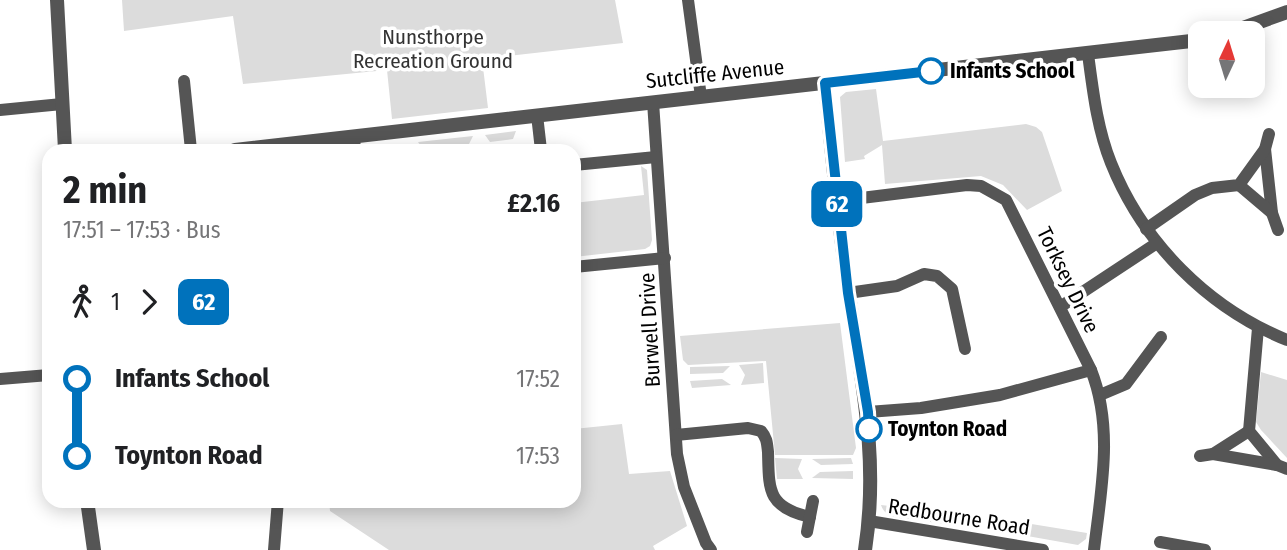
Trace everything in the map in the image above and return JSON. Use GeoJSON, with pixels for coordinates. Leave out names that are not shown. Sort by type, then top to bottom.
{"type":"FeatureCollection","features":[{"type":"Feature","properties":{"kind":"street"},"geometry":{"type":"LineString","coordinates":[[57,0],[65,144]]}},
{"type":"Feature","properties":{"kind":"street"},"geometry":{"type":"LineString","coordinates":[[688,0],[701,96]]}},
{"type":"Feature","properties":{"kind":"street"},"geometry":{"type":"LineString","coordinates":[[1262,21],[1287,12]]}},
{"type":"Feature","properties":{"kind":"street","name":"Sutcliffe Avenue"},"geometry":{"type":"LineString","coordinates":[[355,144],[537,116],[1188,42]]}},
{"type":"Feature","properties":{"kind":"street"},"geometry":{"type":"LineString","coordinates":[[1088,54],[1098,124],[1111,164],[1146,229],[1198,286],[1258,328],[1287,340]]}},
{"type":"Feature","properties":{"kind":"street"},"geometry":{"type":"LineString","coordinates":[[184,81],[190,144]]}},
{"type":"Feature","properties":{"kind":"street"},"geometry":{"type":"LineString","coordinates":[[825,83],[848,293],[868,412],[869,521],[864,550]]}},
{"type":"Feature","properties":{"kind":"street","name":"Burwell Drive"},"geometry":{"type":"LineString","coordinates":[[653,102],[679,468],[684,488],[711,550]]}},
{"type":"Feature","properties":{"kind":"street"},"geometry":{"type":"LineString","coordinates":[[0,110],[62,104]]}},
{"type":"Feature","properties":{"kind":"street"},"geometry":{"type":"LineString","coordinates":[[537,116],[540,144]]}},
{"type":"Feature","properties":{"kind":"street"},"geometry":{"type":"LineString","coordinates":[[1269,134],[1265,149],[1272,213],[1278,230]]}},
{"type":"Feature","properties":{"kind":"street"},"geometry":{"type":"LineString","coordinates":[[1238,185],[1265,149]]}},
{"type":"Feature","properties":{"kind":"street"},"geometry":{"type":"LineString","coordinates":[[581,164],[656,157]]}},
{"type":"Feature","properties":{"kind":"street","name":"Torksey Drive"},"geometry":{"type":"LineString","coordinates":[[837,201],[967,185],[981,186],[1006,200],[1091,370],[1100,395],[1105,450],[1094,550]]}},
{"type":"Feature","properties":{"kind":"street"},"geometry":{"type":"LineString","coordinates":[[1146,229],[1195,195],[1212,188],[1238,185],[1272,213]]}},
{"type":"Feature","properties":{"kind":"street"},"geometry":{"type":"LineString","coordinates":[[1059,307],[1157,243]]}},
{"type":"Feature","properties":{"kind":"street"},"geometry":{"type":"LineString","coordinates":[[581,266],[665,258]]}},
{"type":"Feature","properties":{"kind":"street"},"geometry":{"type":"LineString","coordinates":[[848,293],[897,286],[924,274],[937,276],[951,289],[965,349]]}},
{"type":"Feature","properties":{"kind":"street"},"geometry":{"type":"LineString","coordinates":[[1258,328],[1249,431],[1282,467]]}},
{"type":"Feature","properties":{"kind":"street"},"geometry":{"type":"LineString","coordinates":[[1100,395],[1126,384],[1161,337]]}},
{"type":"Feature","properties":{"kind":"street"},"geometry":{"type":"LineString","coordinates":[[868,412],[921,408],[1000,395],[1091,370]]}},
{"type":"Feature","properties":{"kind":"street"},"geometry":{"type":"LineString","coordinates":[[0,379],[42,376]]}},
{"type":"Feature","properties":{"kind":"street"},"geometry":{"type":"LineString","coordinates":[[676,435],[748,428],[761,431],[767,443],[769,480],[776,502],[788,511],[810,517]]}},
{"type":"Feature","properties":{"kind":"street"},"geometry":{"type":"LineString","coordinates":[[1249,431],[1207,455],[1282,467]]}},
{"type":"Feature","properties":{"kind":"street"},"geometry":{"type":"LineString","coordinates":[[807,532],[813,501]]}},
{"type":"Feature","properties":{"kind":"street"},"geometry":{"type":"LineString","coordinates":[[89,508],[94,550]]}},
{"type":"Feature","properties":{"kind":"street"},"geometry":{"type":"LineString","coordinates":[[276,550],[278,508]]}},
{"type":"Feature","properties":{"kind":"street","name":"Redbourne Road"},"geometry":{"type":"LineString","coordinates":[[869,521],[1043,550]]}},
{"type":"Feature","properties":{"kind":"street"},"geometry":{"type":"LineString","coordinates":[[1160,542],[1197,549]]}},
{"type":"Feature","properties":{"kind":"green space","name":"Nunsthorpe Recreation Ground"},"geometry":{"type":"Polygon","coordinates":[[[122,0],[615,0],[623,43],[482,59],[488,108],[392,119],[387,70],[243,84],[233,16],[124,31],[122,0]]]}},
{"type":"Feature","properties":{"kind":"green space"},"geometry":{"type":"Polygon","coordinates":[[[876,89],[883,141],[1026,124],[1036,127],[1042,132],[1062,191],[1027,210],[1003,185],[981,176],[885,184],[882,145],[864,156],[865,159],[845,162],[840,97],[846,92],[876,89]]]}},
{"type":"Feature","properties":{"kind":"green space"},"geometry":{"type":"Polygon","coordinates":[[[516,131],[513,139],[490,142],[485,135],[516,131]]]}},
{"type":"Feature","properties":{"kind":"green space"},"geometry":{"type":"Polygon","coordinates":[[[473,136],[469,144],[418,142],[473,136]]]}},
{"type":"Feature","properties":{"kind":"green space"},"geometry":{"type":"Polygon","coordinates":[[[641,166],[647,170],[652,240],[650,246],[645,249],[581,256],[581,202],[644,195],[641,166]]]}},
{"type":"Feature","properties":{"kind":"green space"},"geometry":{"type":"Polygon","coordinates":[[[840,323],[856,448],[853,455],[775,455],[766,361],[688,365],[683,360],[680,336],[840,323]]]}},
{"type":"Feature","properties":{"kind":"green space"},"geometry":{"type":"Polygon","coordinates":[[[763,363],[764,383],[741,385],[745,375],[739,365],[763,363]]]}},
{"type":"Feature","properties":{"kind":"green space"},"geometry":{"type":"Polygon","coordinates":[[[730,366],[723,373],[690,374],[690,367],[730,366]]]}},
{"type":"Feature","properties":{"kind":"green space"},"geometry":{"type":"Polygon","coordinates":[[[1261,372],[1287,380],[1287,458],[1256,422],[1261,372]]]}},
{"type":"Feature","properties":{"kind":"green space"},"geometry":{"type":"Polygon","coordinates":[[[722,379],[731,385],[692,388],[690,381],[722,379]]]}},
{"type":"Feature","properties":{"kind":"green space"},"geometry":{"type":"Polygon","coordinates":[[[622,424],[629,474],[670,471],[687,526],[653,546],[655,550],[389,550],[330,511],[330,508],[581,508],[581,428],[622,424]]]}},
{"type":"Feature","properties":{"kind":"green space"},"geometry":{"type":"Polygon","coordinates":[[[775,458],[802,459],[798,469],[803,479],[777,479],[775,458]]]}},
{"type":"Feature","properties":{"kind":"green space"},"geometry":{"type":"Polygon","coordinates":[[[851,458],[853,464],[821,465],[812,459],[851,458]]]}},
{"type":"Feature","properties":{"kind":"green space"},"geometry":{"type":"Polygon","coordinates":[[[853,471],[853,479],[812,478],[820,472],[853,471]]]}},
{"type":"Feature","properties":{"kind":"green space"},"geometry":{"type":"Polygon","coordinates":[[[881,505],[916,509],[916,519],[891,516],[881,505]]]}},
{"type":"Feature","properties":{"kind":"green space"},"geometry":{"type":"Polygon","coordinates":[[[931,511],[983,517],[981,528],[930,522],[931,511]]]}},
{"type":"Feature","properties":{"kind":"green space"},"geometry":{"type":"Polygon","coordinates":[[[994,518],[1087,533],[1086,539],[1078,545],[993,530],[994,518]]]}},
{"type":"Feature","properties":{"kind":"bus line","name":"62"},"geometry":{"type":"LineString","coordinates":[[869,429],[848,293],[825,83],[931,71]]}},
{"type":"Feature","properties":{"kind":"place","name":"Infants School"},"geometry":{"type":"Point","coordinates":[931,71]}},
{"type":"Feature","properties":{"kind":"place","name":"Toynton Road"},"geometry":{"type":"Point","coordinates":[869,429]}}]}
